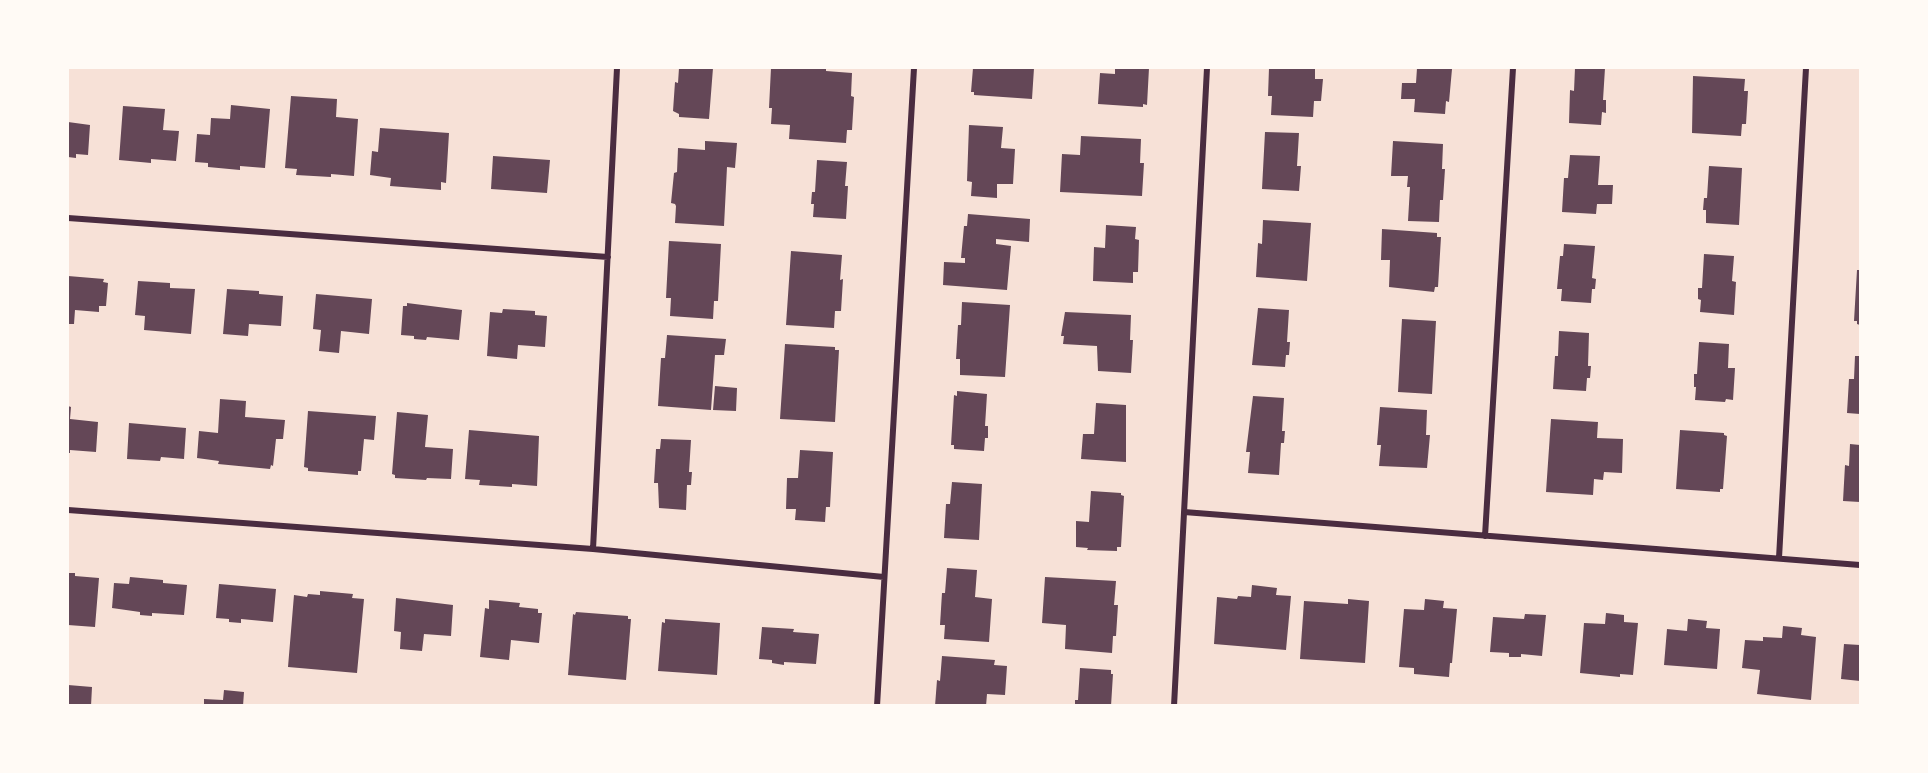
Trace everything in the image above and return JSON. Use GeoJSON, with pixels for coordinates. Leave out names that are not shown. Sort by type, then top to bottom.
{"type":"FeatureCollection","features":[{"type":"Feature","properties":{"kind":"street"},"geometry":{"type":"LineString","coordinates":[[592,549],[616,68]]}},
{"type":"Feature","properties":{"kind":"street"},"geometry":{"type":"LineString","coordinates":[[877,705],[914,68]]}},
{"type":"Feature","properties":{"kind":"street"},"geometry":{"type":"LineString","coordinates":[[1174,705],[1207,68]]}},
{"type":"Feature","properties":{"kind":"street"},"geometry":{"type":"LineString","coordinates":[[1485,536],[1513,68]]}},
{"type":"Feature","properties":{"kind":"street"},"geometry":{"type":"LineString","coordinates":[[1779,558],[1806,68]]}},
{"type":"Feature","properties":{"kind":"street"},"geometry":{"type":"LineString","coordinates":[[68,218],[608,257]]}},
{"type":"Feature","properties":{"kind":"street"},"geometry":{"type":"LineString","coordinates":[[68,510],[592,549],[884,577]]}},
{"type":"Feature","properties":{"kind":"street"},"geometry":{"type":"LineString","coordinates":[[1184,512],[1860,565]]}},
{"type":"Feature","properties":{"kind":"building"},"geometry":{"type":"Polygon","coordinates":[[[679,68],[713,68],[709,119],[679,117],[679,114],[673,111],[675,82],[678,83],[679,68]]]}},
{"type":"Feature","properties":{"kind":"building"},"geometry":{"type":"Polygon","coordinates":[[[771,68],[826,68],[826,71],[852,73],[851,96],[854,97],[852,130],[847,130],[846,143],[789,139],[790,125],[771,124],[772,108],[769,108],[771,68]]]}},
{"type":"Feature","properties":{"kind":"building"},"geometry":{"type":"Polygon","coordinates":[[[973,68],[1034,68],[1032,99],[974,95],[974,92],[971,92],[973,68]]]}},
{"type":"Feature","properties":{"kind":"building"},"geometry":{"type":"Polygon","coordinates":[[[1115,68],[1149,68],[1147,105],[1143,104],[1143,107],[1098,104],[1100,73],[1115,74],[1115,68]]]}},
{"type":"Feature","properties":{"kind":"building"},"geometry":{"type":"Polygon","coordinates":[[[1269,68],[1315,68],[1315,79],[1323,79],[1321,101],[1314,101],[1313,117],[1271,115],[1272,96],[1268,96],[1269,68]]]}},
{"type":"Feature","properties":{"kind":"building"},"geometry":{"type":"Polygon","coordinates":[[[1417,68],[1452,69],[1449,102],[1446,101],[1445,114],[1414,112],[1415,99],[1401,99],[1402,83],[1416,83],[1417,68]]]}},
{"type":"Feature","properties":{"kind":"building"},"geometry":{"type":"Polygon","coordinates":[[[1575,68],[1605,68],[1603,100],[1606,100],[1606,113],[1602,112],[1601,125],[1569,123],[1570,90],[1574,91],[1575,68]]]}},
{"type":"Feature","properties":{"kind":"building"},"geometry":{"type":"Polygon","coordinates":[[[1693,76],[1745,79],[1744,91],[1748,91],[1746,124],[1742,124],[1741,136],[1692,133],[1693,76]]]}},
{"type":"Feature","properties":{"kind":"building"},"geometry":{"type":"Polygon","coordinates":[[[291,96],[337,99],[336,117],[358,119],[354,176],[296,175],[297,169],[285,168],[291,96]]]}},
{"type":"Feature","properties":{"kind":"building"},"geometry":{"type":"Polygon","coordinates":[[[231,105],[270,109],[265,168],[240,166],[240,170],[208,167],[208,163],[195,162],[197,134],[210,135],[211,118],[230,119],[231,105]]]}},
{"type":"Feature","properties":{"kind":"building"},"geometry":{"type":"Polygon","coordinates":[[[123,106],[165,109],[163,130],[179,131],[176,161],[151,159],[151,163],[119,160],[123,106]]]}},
{"type":"Feature","properties":{"kind":"building"},"geometry":{"type":"Polygon","coordinates":[[[68,122],[90,125],[88,155],[76,154],[76,158],[68,157],[68,122]]]}},
{"type":"Feature","properties":{"kind":"building"},"geometry":{"type":"Polygon","coordinates":[[[969,125],[1003,127],[1001,148],[1015,149],[1013,184],[997,184],[997,198],[971,196],[972,182],[967,181],[969,125]]]}},
{"type":"Feature","properties":{"kind":"building"},"geometry":{"type":"Polygon","coordinates":[[[380,128],[449,133],[446,183],[441,182],[441,190],[390,186],[391,178],[370,175],[372,151],[378,152],[380,128]]]}},
{"type":"Feature","properties":{"kind":"building"},"geometry":{"type":"Polygon","coordinates":[[[1265,132],[1299,133],[1297,166],[1301,166],[1299,191],[1262,189],[1265,132]]]}},
{"type":"Feature","properties":{"kind":"building"},"geometry":{"type":"Polygon","coordinates":[[[1081,136],[1141,139],[1140,163],[1144,163],[1142,196],[1060,192],[1062,154],[1080,155],[1081,136]]]}},
{"type":"Feature","properties":{"kind":"building"},"geometry":{"type":"Polygon","coordinates":[[[705,141],[737,143],[735,168],[727,167],[724,226],[675,223],[676,206],[671,203],[674,173],[677,172],[678,148],[705,150],[705,141]]]}},
{"type":"Feature","properties":{"kind":"building"},"geometry":{"type":"Polygon","coordinates":[[[1393,141],[1443,144],[1442,169],[1445,169],[1439,222],[1408,221],[1410,187],[1407,187],[1408,176],[1391,176],[1393,141]]]}},
{"type":"Feature","properties":{"kind":"building"},"geometry":{"type":"Polygon","coordinates":[[[1570,155],[1600,156],[1598,185],[1613,185],[1612,204],[1597,204],[1596,214],[1562,212],[1564,178],[1568,178],[1570,155]]]}},
{"type":"Feature","properties":{"kind":"building"},"geometry":{"type":"Polygon","coordinates":[[[493,156],[550,160],[547,193],[491,189],[493,156]]]}},
{"type":"Feature","properties":{"kind":"building"},"geometry":{"type":"Polygon","coordinates":[[[817,160],[847,162],[846,219],[813,217],[814,204],[811,204],[812,192],[815,192],[817,160]]]}},
{"type":"Feature","properties":{"kind":"building"},"geometry":{"type":"Polygon","coordinates":[[[1709,166],[1742,168],[1739,225],[1706,223],[1706,210],[1703,210],[1704,198],[1707,198],[1709,166]]]}},
{"type":"Feature","properties":{"kind":"building"},"geometry":{"type":"Polygon","coordinates":[[[968,214],[1030,219],[1029,242],[996,239],[996,244],[1011,246],[1007,290],[943,285],[944,262],[965,263],[965,258],[961,258],[964,226],[967,226],[968,214]]]}},
{"type":"Feature","properties":{"kind":"building"},"geometry":{"type":"Polygon","coordinates":[[[1263,220],[1311,223],[1307,281],[1256,277],[1258,243],[1262,244],[1263,220]]]}},
{"type":"Feature","properties":{"kind":"building"},"geometry":{"type":"Polygon","coordinates":[[[1106,225],[1136,227],[1135,239],[1139,240],[1138,272],[1133,272],[1133,283],[1093,281],[1094,247],[1105,248],[1106,225]]]}},
{"type":"Feature","properties":{"kind":"building"},"geometry":{"type":"Polygon","coordinates":[[[1382,229],[1437,233],[1437,237],[1441,237],[1438,287],[1435,287],[1434,292],[1389,287],[1390,260],[1381,260],[1382,229]]]}},
{"type":"Feature","properties":{"kind":"building"},"geometry":{"type":"Polygon","coordinates":[[[669,241],[721,244],[718,301],[714,301],[713,319],[670,316],[671,298],[666,298],[669,241]]]}},
{"type":"Feature","properties":{"kind":"building"},"geometry":{"type":"Polygon","coordinates":[[[1564,244],[1595,246],[1592,278],[1596,279],[1595,289],[1592,289],[1591,303],[1561,301],[1562,289],[1557,289],[1560,256],[1563,256],[1564,244]]]}},
{"type":"Feature","properties":{"kind":"building"},"geometry":{"type":"Polygon","coordinates":[[[791,251],[842,255],[841,311],[835,311],[834,328],[786,325],[791,251]]]}},
{"type":"Feature","properties":{"kind":"building"},"geometry":{"type":"Polygon","coordinates":[[[1704,254],[1734,256],[1732,281],[1736,282],[1734,315],[1700,312],[1701,300],[1698,299],[1698,288],[1702,288],[1704,254]]]}},
{"type":"Feature","properties":{"kind":"building"},"geometry":{"type":"Polygon","coordinates":[[[1857,270],[1860,270],[1860,325],[1854,321],[1857,270]]]}},
{"type":"Feature","properties":{"kind":"building"},"geometry":{"type":"Polygon","coordinates":[[[68,276],[104,279],[103,282],[108,283],[106,306],[99,306],[99,312],[75,310],[74,324],[68,324],[68,276]]]}},
{"type":"Feature","properties":{"kind":"building"},"geometry":{"type":"Polygon","coordinates":[[[138,281],[170,283],[170,288],[195,289],[191,334],[144,330],[145,316],[135,315],[138,281]]]}},
{"type":"Feature","properties":{"kind":"building"},"geometry":{"type":"Polygon","coordinates":[[[227,289],[259,291],[259,294],[283,296],[281,326],[249,324],[248,336],[223,334],[227,289]]]}},
{"type":"Feature","properties":{"kind":"building"},"geometry":{"type":"Polygon","coordinates":[[[316,294],[372,299],[369,334],[341,331],[339,353],[319,351],[321,330],[313,329],[316,294]]]}},
{"type":"Feature","properties":{"kind":"building"},"geometry":{"type":"Polygon","coordinates":[[[962,302],[1010,305],[1005,377],[960,375],[960,359],[956,359],[962,302]]]}},
{"type":"Feature","properties":{"kind":"building"},"geometry":{"type":"Polygon","coordinates":[[[407,303],[462,310],[459,340],[427,337],[426,340],[414,339],[414,336],[401,335],[403,306],[407,306],[407,303]]]}},
{"type":"Feature","properties":{"kind":"building"},"geometry":{"type":"Polygon","coordinates":[[[1258,308],[1289,310],[1287,342],[1290,342],[1285,367],[1252,365],[1258,308]]]}},
{"type":"Feature","properties":{"kind":"building"},"geometry":{"type":"Polygon","coordinates":[[[503,309],[535,311],[535,315],[547,316],[545,347],[518,345],[517,359],[487,356],[490,312],[502,313],[503,309]]]}},
{"type":"Feature","properties":{"kind":"building"},"geometry":{"type":"Polygon","coordinates":[[[1065,312],[1131,315],[1130,340],[1133,340],[1131,373],[1098,371],[1097,346],[1063,344],[1064,336],[1061,336],[1065,312]]]}},
{"type":"Feature","properties":{"kind":"building"},"geometry":{"type":"Polygon","coordinates":[[[1402,319],[1436,321],[1432,394],[1398,392],[1402,319]]]}},
{"type":"Feature","properties":{"kind":"building"},"geometry":{"type":"Polygon","coordinates":[[[1559,331],[1589,333],[1588,366],[1591,366],[1586,391],[1553,389],[1559,331]]]}},
{"type":"Feature","properties":{"kind":"building"},"geometry":{"type":"Polygon","coordinates":[[[667,335],[726,339],[724,355],[715,355],[711,410],[658,406],[661,358],[665,358],[667,335]]]}},
{"type":"Feature","properties":{"kind":"building"},"geometry":{"type":"Polygon","coordinates":[[[1699,342],[1729,344],[1728,368],[1735,368],[1733,400],[1726,399],[1725,402],[1695,400],[1694,374],[1697,374],[1699,342]]]}},
{"type":"Feature","properties":{"kind":"building"},"geometry":{"type":"Polygon","coordinates":[[[785,344],[835,347],[835,350],[839,350],[835,422],[780,419],[785,344]]]}},
{"type":"Feature","properties":{"kind":"building"},"geometry":{"type":"Polygon","coordinates":[[[1855,356],[1860,356],[1860,414],[1847,413],[1849,379],[1854,379],[1855,356]]]}},
{"type":"Feature","properties":{"kind":"building"},"geometry":{"type":"Polygon","coordinates":[[[715,386],[737,388],[736,411],[713,410],[715,386]]]}},
{"type":"Feature","properties":{"kind":"building"},"geometry":{"type":"Polygon","coordinates":[[[957,391],[987,394],[985,426],[988,426],[988,438],[985,438],[984,451],[954,449],[954,445],[951,445],[954,395],[957,396],[957,391]]]}},
{"type":"Feature","properties":{"kind":"building"},"geometry":{"type":"Polygon","coordinates":[[[1253,396],[1284,398],[1282,431],[1285,431],[1284,443],[1281,443],[1279,475],[1248,473],[1250,452],[1246,452],[1253,396]]]}},
{"type":"Feature","properties":{"kind":"building"},"geometry":{"type":"Polygon","coordinates":[[[220,399],[246,401],[245,417],[285,420],[283,439],[276,439],[273,466],[271,465],[270,469],[218,464],[219,461],[197,458],[199,431],[218,433],[220,399]]]}},
{"type":"Feature","properties":{"kind":"building"},"geometry":{"type":"Polygon","coordinates":[[[1096,403],[1126,405],[1126,462],[1081,459],[1083,434],[1094,434],[1096,403]]]}},
{"type":"Feature","properties":{"kind":"building"},"geometry":{"type":"Polygon","coordinates":[[[68,406],[71,407],[70,419],[98,422],[96,452],[70,450],[68,453],[68,406]]]}},
{"type":"Feature","properties":{"kind":"building"},"geometry":{"type":"Polygon","coordinates":[[[1380,407],[1427,410],[1426,435],[1430,435],[1427,468],[1379,466],[1381,445],[1377,445],[1380,407]]]}},
{"type":"Feature","properties":{"kind":"building"},"geometry":{"type":"Polygon","coordinates":[[[308,411],[376,416],[374,440],[364,439],[361,471],[358,471],[358,475],[308,471],[308,468],[304,467],[308,411]]]}},
{"type":"Feature","properties":{"kind":"building"},"geometry":{"type":"Polygon","coordinates":[[[397,412],[428,415],[425,447],[453,449],[451,479],[395,478],[392,474],[397,412]]]}},
{"type":"Feature","properties":{"kind":"building"},"geometry":{"type":"Polygon","coordinates":[[[1551,419],[1598,422],[1597,438],[1623,439],[1622,473],[1604,472],[1603,480],[1594,479],[1593,495],[1546,492],[1551,419]]]}},
{"type":"Feature","properties":{"kind":"building"},"geometry":{"type":"Polygon","coordinates":[[[129,423],[186,428],[184,459],[161,457],[160,461],[127,459],[129,423]]]}},
{"type":"Feature","properties":{"kind":"building"},"geometry":{"type":"Polygon","coordinates":[[[469,430],[539,436],[537,486],[479,485],[480,480],[465,479],[469,430]]]}},
{"type":"Feature","properties":{"kind":"building"},"geometry":{"type":"Polygon","coordinates":[[[1680,430],[1724,433],[1727,436],[1723,489],[1720,489],[1720,492],[1676,489],[1680,430]]]}},
{"type":"Feature","properties":{"kind":"building"},"geometry":{"type":"Polygon","coordinates":[[[661,439],[691,440],[689,472],[692,472],[691,485],[687,485],[686,510],[659,508],[658,483],[654,483],[656,449],[660,449],[661,439]]]}},
{"type":"Feature","properties":{"kind":"building"},"geometry":{"type":"Polygon","coordinates":[[[1850,444],[1860,445],[1860,502],[1843,501],[1845,465],[1849,466],[1850,444]]]}},
{"type":"Feature","properties":{"kind":"building"},"geometry":{"type":"Polygon","coordinates":[[[800,450],[833,452],[830,507],[826,507],[825,522],[795,520],[796,509],[786,509],[787,478],[798,478],[800,450]]]}},
{"type":"Feature","properties":{"kind":"building"},"geometry":{"type":"Polygon","coordinates":[[[952,482],[982,484],[979,540],[944,538],[946,504],[950,504],[952,482]]]}},
{"type":"Feature","properties":{"kind":"building"},"geometry":{"type":"Polygon","coordinates":[[[1091,491],[1121,493],[1124,496],[1121,547],[1117,547],[1117,551],[1087,550],[1088,548],[1076,547],[1076,521],[1089,522],[1091,491]]]}},
{"type":"Feature","properties":{"kind":"building"},"geometry":{"type":"Polygon","coordinates":[[[947,568],[977,570],[975,597],[992,599],[989,642],[944,639],[945,625],[940,625],[942,593],[945,593],[947,568]]]}},
{"type":"Feature","properties":{"kind":"building"},"geometry":{"type":"Polygon","coordinates":[[[68,573],[75,573],[75,576],[99,578],[95,627],[68,625],[68,573]]]}},
{"type":"Feature","properties":{"kind":"building"},"geometry":{"type":"Polygon","coordinates":[[[130,577],[187,585],[184,615],[152,613],[152,616],[140,615],[140,612],[112,608],[114,583],[129,584],[130,577]]]}},
{"type":"Feature","properties":{"kind":"building"},"geometry":{"type":"Polygon","coordinates":[[[1045,577],[1116,581],[1114,605],[1118,605],[1116,636],[1113,636],[1112,653],[1065,649],[1066,625],[1042,623],[1045,577]]]}},
{"type":"Feature","properties":{"kind":"building"},"geometry":{"type":"Polygon","coordinates":[[[219,584],[276,589],[273,622],[241,619],[241,623],[216,618],[219,584]]]}},
{"type":"Feature","properties":{"kind":"building"},"geometry":{"type":"Polygon","coordinates":[[[1252,585],[1277,588],[1276,595],[1291,596],[1286,650],[1214,644],[1217,597],[1237,599],[1238,596],[1251,597],[1252,585]]]}},
{"type":"Feature","properties":{"kind":"building"},"geometry":{"type":"Polygon","coordinates":[[[320,591],[353,594],[352,598],[364,599],[357,673],[288,667],[294,595],[307,597],[308,594],[320,595],[320,591]]]}},
{"type":"Feature","properties":{"kind":"building"},"geometry":{"type":"Polygon","coordinates":[[[396,598],[453,605],[451,636],[424,634],[422,651],[400,649],[401,632],[394,631],[396,598]]]}},
{"type":"Feature","properties":{"kind":"building"},"geometry":{"type":"Polygon","coordinates":[[[1348,599],[1369,601],[1365,663],[1300,659],[1304,601],[1348,604],[1348,599]]]}},
{"type":"Feature","properties":{"kind":"building"},"geometry":{"type":"Polygon","coordinates":[[[1425,599],[1444,601],[1443,608],[1457,609],[1449,677],[1414,674],[1414,668],[1399,667],[1404,609],[1424,610],[1425,599]]]}},
{"type":"Feature","properties":{"kind":"building"},"geometry":{"type":"Polygon","coordinates":[[[489,600],[520,603],[519,607],[538,609],[538,613],[542,613],[539,643],[511,640],[509,660],[480,657],[485,608],[489,609],[489,600]]]}},
{"type":"Feature","properties":{"kind":"building"},"geometry":{"type":"Polygon","coordinates":[[[576,612],[628,616],[628,619],[631,619],[626,680],[568,675],[573,614],[575,615],[576,612]]]}},
{"type":"Feature","properties":{"kind":"building"},"geometry":{"type":"Polygon","coordinates":[[[1606,613],[1624,615],[1624,622],[1638,623],[1633,675],[1620,674],[1620,677],[1580,673],[1584,623],[1605,624],[1606,613]]]}},
{"type":"Feature","properties":{"kind":"building"},"geometry":{"type":"Polygon","coordinates":[[[1525,614],[1546,615],[1542,656],[1521,654],[1521,657],[1509,657],[1509,653],[1490,652],[1493,617],[1524,619],[1525,614]]]}},
{"type":"Feature","properties":{"kind":"building"},"geometry":{"type":"Polygon","coordinates":[[[665,619],[720,623],[717,675],[658,671],[662,622],[665,623],[665,619]]]}},
{"type":"Feature","properties":{"kind":"building"},"geometry":{"type":"Polygon","coordinates":[[[1688,619],[1707,621],[1706,628],[1720,629],[1717,669],[1664,665],[1667,629],[1687,631],[1688,619]]]}},
{"type":"Feature","properties":{"kind":"building"},"geometry":{"type":"Polygon","coordinates":[[[1783,626],[1802,628],[1801,635],[1816,637],[1811,700],[1757,694],[1760,670],[1742,668],[1745,640],[1763,641],[1763,637],[1782,638],[1783,626]]]}},
{"type":"Feature","properties":{"kind":"building"},"geometry":{"type":"Polygon","coordinates":[[[762,627],[794,629],[793,632],[819,634],[816,664],[784,662],[784,665],[772,663],[772,660],[759,659],[762,627]]]}},
{"type":"Feature","properties":{"kind":"building"},"geometry":{"type":"Polygon","coordinates":[[[1844,644],[1860,645],[1860,681],[1841,679],[1844,644]]]}},
{"type":"Feature","properties":{"kind":"building"},"geometry":{"type":"Polygon","coordinates":[[[942,656],[995,660],[994,665],[1007,666],[1005,695],[987,694],[986,706],[935,706],[942,656]]]}},
{"type":"Feature","properties":{"kind":"building"},"geometry":{"type":"Polygon","coordinates":[[[1080,668],[1111,670],[1113,674],[1111,706],[1075,706],[1075,700],[1078,700],[1080,668]]]}},
{"type":"Feature","properties":{"kind":"building"},"geometry":{"type":"Polygon","coordinates":[[[68,685],[92,687],[91,706],[68,706],[68,685]]]}},
{"type":"Feature","properties":{"kind":"building"},"geometry":{"type":"Polygon","coordinates":[[[224,690],[244,692],[243,706],[204,706],[204,699],[223,700],[224,690]]]}}]}
